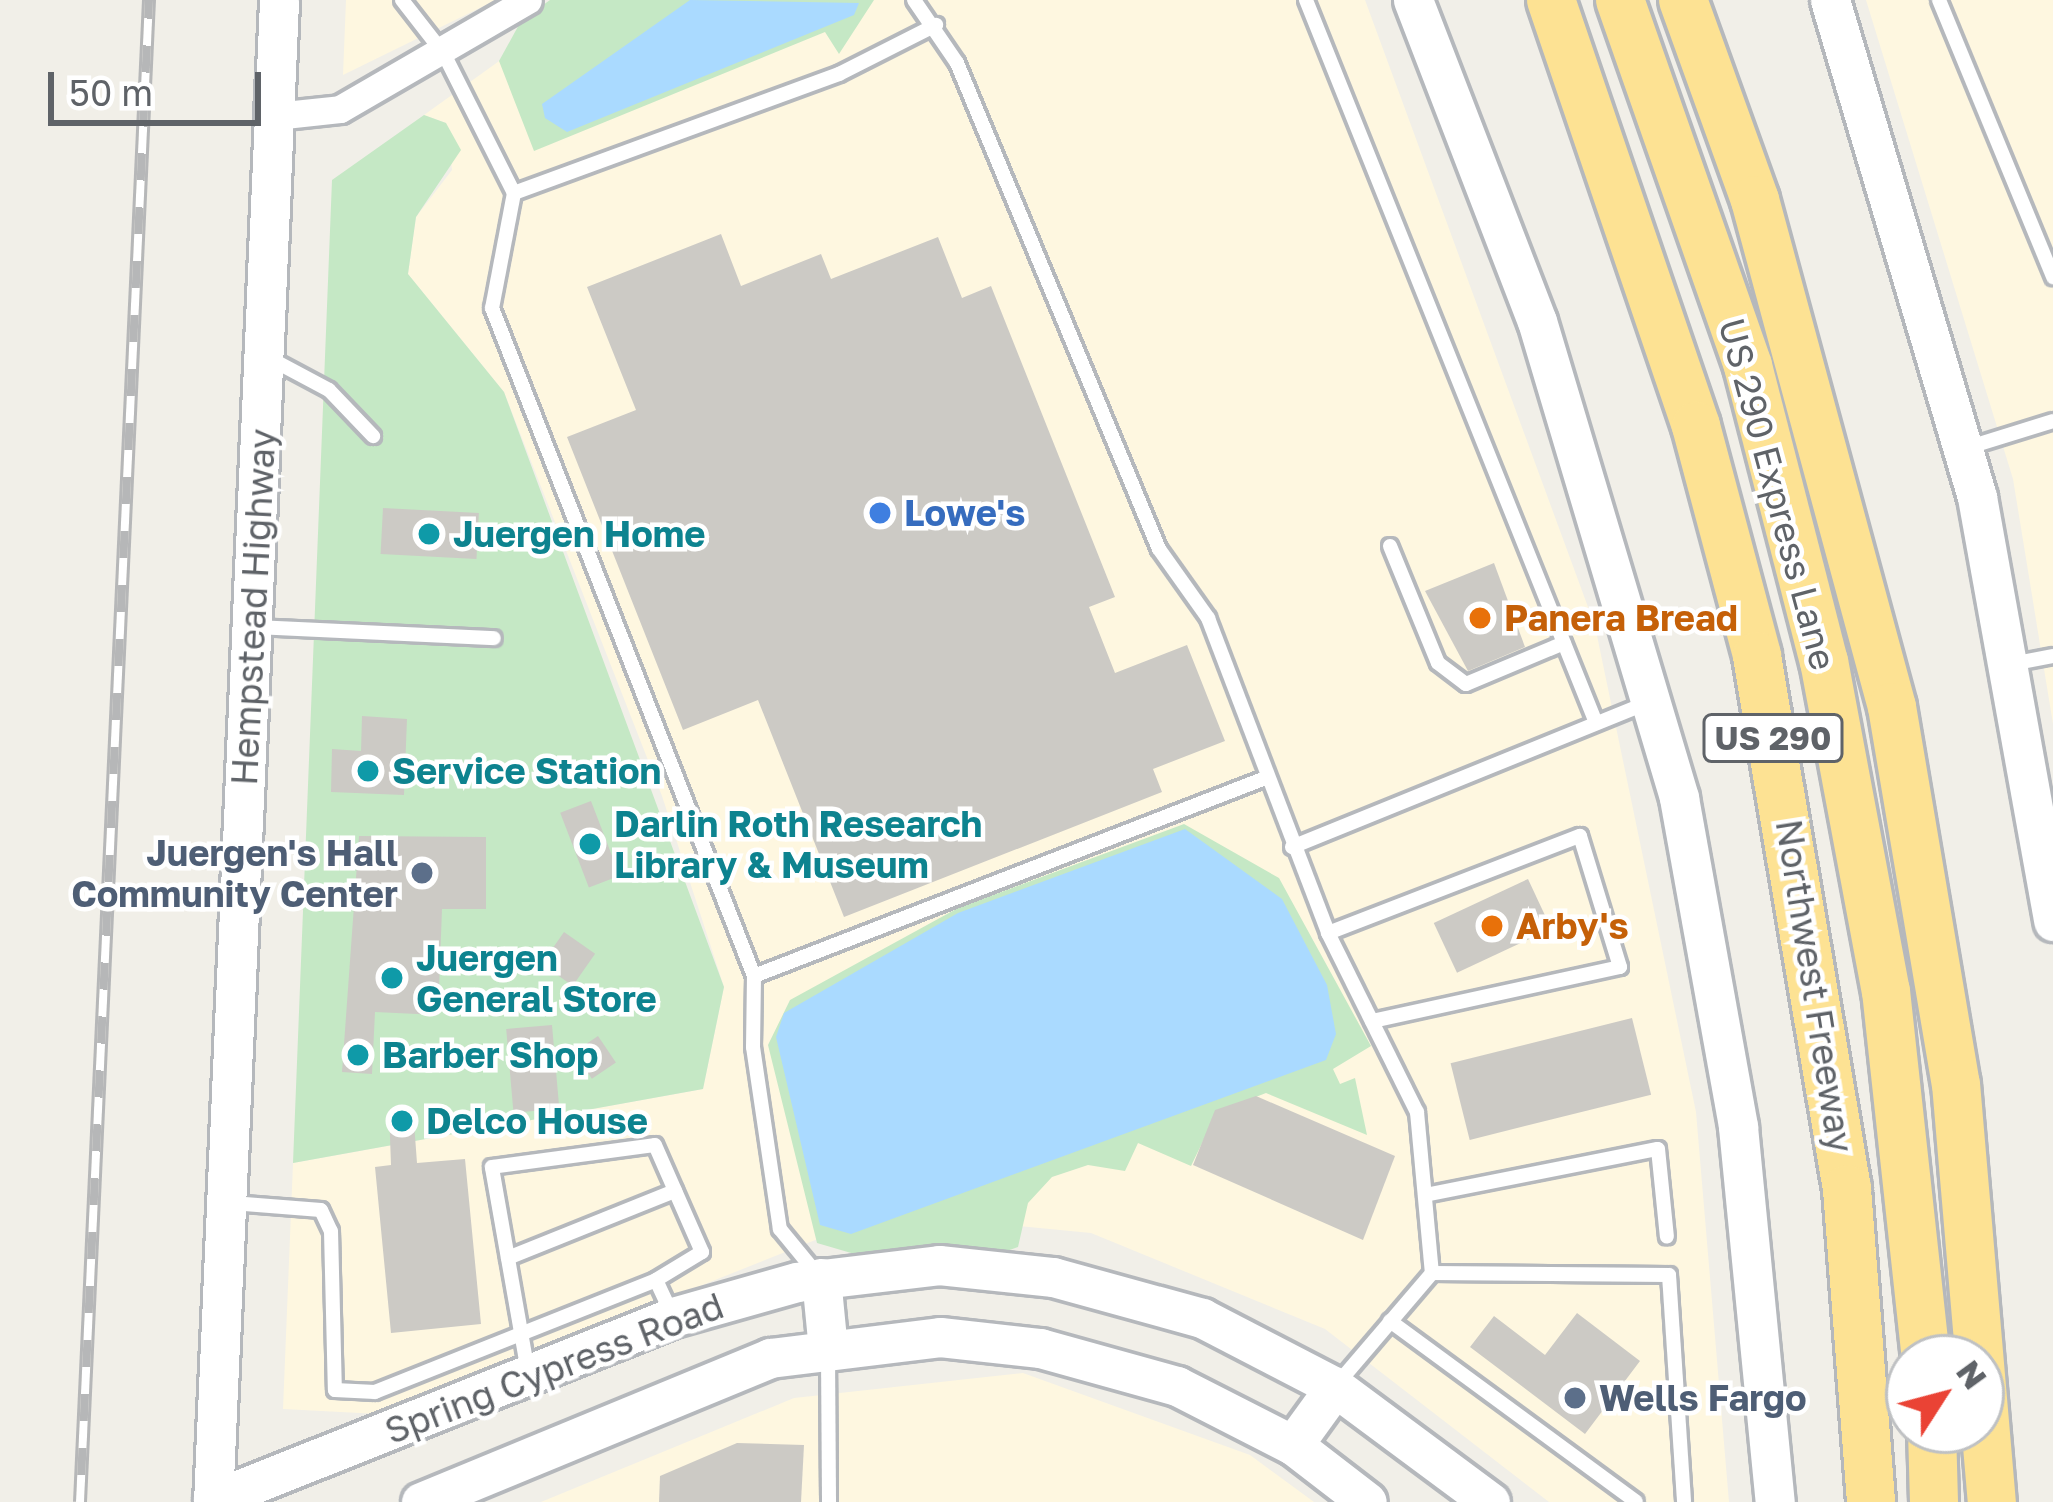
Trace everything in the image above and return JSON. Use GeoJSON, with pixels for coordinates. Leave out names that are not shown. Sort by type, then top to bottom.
{"type":"FeatureCollection","features":[{"type":"Feature","properties":{"kind":"highway","name":"Northwest Freeway"},"geometry":{"type":"LineString","coordinates":[[1551,0],[1696,426],[1757,656],[1847,1189],[1871,1502]]}},
{"type":"Feature","properties":{"kind":"highway","name":"US 290 Express Lane"},"geometry":{"type":"LineString","coordinates":[[1620,0],[1748,366],[1824,662],[1886,991],[1922,1334]]}},
{"type":"Feature","properties":{"kind":"highway","name":"US 290"},"geometry":{"type":"LineString","coordinates":[[1683,0],[1755,200],[1896,724],[1956,1084],[1992,1502]]}},
{"type":"Feature","properties":{"kind":"highway"},"geometry":{"type":"LineString","coordinates":[[1933,1454],[1934,1502]]}},
{"type":"Feature","properties":{"kind":"street","name":"Hempstead Highway"},"geometry":{"type":"LineString","coordinates":[[213,1501],[279,0]]}},
{"type":"Feature","properties":{"kind":"street"},"geometry":{"type":"LineString","coordinates":[[274,116],[340,109],[443,54],[527,0]]}},
{"type":"Feature","properties":{"kind":"street"},"geometry":{"type":"LineString","coordinates":[[1413,0],[1538,321],[1652,701],[1738,1127],[1775,1502]]}},
{"type":"Feature","properties":{"kind":"street"},"geometry":{"type":"LineString","coordinates":[[1830,0],[1965,449],[2011,664],[2053,921]]}},
{"type":"Feature","properties":{"kind":"street","name":"Spring Cypress Road"},"geometry":{"type":"LineString","coordinates":[[213,1501],[674,1317],[820,1279],[938,1265],[1053,1277],[1202,1318],[1335,1388],[1490,1502]]}},
{"type":"Feature","properties":{"kind":"street"},"geometry":{"type":"LineString","coordinates":[[820,1279],[828,1350]]}},
{"type":"Feature","properties":{"kind":"street","name":"Spring Cypress Road"},"geometry":{"type":"LineString","coordinates":[[421,1502],[716,1378],[828,1350],[940,1336],[1040,1348],[1177,1386],[1293,1445],[1367,1502]]}},
{"type":"Feature","properties":{"kind":"street"},"geometry":{"type":"LineString","coordinates":[[1293,1445],[1335,1388]]}},
{"type":"Feature","properties":{"kind":"lane"},"geometry":{"type":"LineString","coordinates":[[402,0],[443,54],[514,193],[492,308],[754,976],[752,1047],[780,1229],[820,1279]]}},
{"type":"Feature","properties":{"kind":"lane"},"geometry":{"type":"LineString","coordinates":[[914,0],[936,26],[1159,549],[1208,618],[1292,848],[1417,1112],[1432,1273],[1335,1388]]}},
{"type":"Feature","properties":{"kind":"lane"},"geometry":{"type":"LineString","coordinates":[[1306,0],[1596,723]]}},
{"type":"Feature","properties":{"kind":"lane"},"geometry":{"type":"LineString","coordinates":[[1939,0],[2053,277]]}},
{"type":"Feature","properties":{"kind":"lane"},"geometry":{"type":"LineString","coordinates":[[514,193],[839,74],[936,26]]}},
{"type":"Feature","properties":{"kind":"lane"},"geometry":{"type":"LineString","coordinates":[[264,355],[328,390],[373,436]]}},
{"type":"Feature","properties":{"kind":"lane"},"geometry":{"type":"LineString","coordinates":[[1965,449],[2053,422]]}},
{"type":"Feature","properties":{"kind":"lane"},"geometry":{"type":"LineString","coordinates":[[1390,546],[1438,663],[1466,684],[1564,643]]}},
{"type":"Feature","properties":{"kind":"lane"},"geometry":{"type":"LineString","coordinates":[[252,627],[494,638]]}},
{"type":"Feature","properties":{"kind":"lane"},"geometry":{"type":"LineString","coordinates":[[2011,664],[2053,656]]}},
{"type":"Feature","properties":{"kind":"lane"},"geometry":{"type":"LineString","coordinates":[[1292,848],[1652,701]]}},
{"type":"Feature","properties":{"kind":"lane"},"geometry":{"type":"LineString","coordinates":[[754,976],[1268,777]]}},
{"type":"Feature","properties":{"kind":"lane"},"geometry":{"type":"LineString","coordinates":[[1328,932],[1580,836],[1621,967],[1372,1021]]}},
{"type":"Feature","properties":{"kind":"lane"},"geometry":{"type":"LineString","coordinates":[[227,1203],[321,1210],[331,1231],[335,1390],[375,1392],[521,1335],[656,1280],[702,1252],[675,1191],[642,1140],[492,1167],[521,1335],[529,1377]]}},
{"type":"Feature","properties":{"kind":"lane"},"geometry":{"type":"LineString","coordinates":[[1425,1195],[1658,1149],[1666,1237]]}},
{"type":"Feature","properties":{"kind":"lane"},"geometry":{"type":"LineString","coordinates":[[508,1258],[675,1191]]}},
{"type":"Feature","properties":{"kind":"lane"},"geometry":{"type":"LineString","coordinates":[[1432,1273],[1669,1275],[1684,1502]]}},
{"type":"Feature","properties":{"kind":"lane"},"geometry":{"type":"LineString","coordinates":[[656,1280],[674,1317]]}},
{"type":"Feature","properties":{"kind":"lane"},"geometry":{"type":"LineString","coordinates":[[1390,1321],[1636,1502]]}},
{"type":"Feature","properties":{"kind":"lane"},"geometry":{"type":"LineString","coordinates":[[828,1350],[829,1502]]}},
{"type":"Feature","properties":{"kind":"shaded area"},"geometry":{"type":"Polygon","coordinates":[[[346,0],[496,0],[343,75],[346,0]]]}},
{"type":"Feature","properties":{"kind":"shaded area"},"geometry":{"type":"Polygon","coordinates":[[[584,0],[1365,0],[1595,626],[1696,1112],[1729,1502],[1549,1502],[1325,1329],[1091,1233],[1007,1225],[833,1233],[379,1414],[283,1409],[293,1163],[703,1089],[724,987],[662,796],[504,392],[408,274],[416,217],[452,170],[446,123],[424,115],[584,0]]]}},
{"type":"Feature","properties":{"kind":"shaded area"},"geometry":{"type":"Polygon","coordinates":[[[1866,0],[2053,0],[2053,724],[2013,479],[1866,0]]]}},
{"type":"Feature","properties":{"kind":"shaded area"},"geometry":{"type":"Polygon","coordinates":[[[1023,1373],[1250,1455],[1314,1502],[541,1502],[794,1398],[1023,1373]]]}},
{"type":"Feature","properties":{"kind":"green space"},"geometry":{"type":"Polygon","coordinates":[[[550,0],[874,0],[839,54],[825,32],[534,151],[499,61],[521,21],[550,0]]]}},
{"type":"Feature","properties":{"kind":"green space"},"geometry":{"type":"Polygon","coordinates":[[[424,115],[446,123],[461,150],[416,217],[408,274],[504,392],[724,987],[703,1089],[293,1163],[332,180],[424,115]]]}},
{"type":"Feature","properties":{"kind":"green space"},"geometry":{"type":"Polygon","coordinates":[[[1184,824],[1279,878],[1371,1046],[1333,1069],[1340,1084],[1355,1078],[1367,1135],[1266,1093],[1217,1112],[1191,1166],[1138,1143],[1125,1171],[1088,1165],[1052,1177],[1028,1203],[1018,1247],[1004,1252],[858,1255],[817,1243],[768,1045],[790,1000],[958,908],[1184,824]]]}},
{"type":"Feature","properties":{"kind":"water"},"geometry":{"type":"Polygon","coordinates":[[[690,0],[859,3],[854,15],[567,132],[545,118],[542,104],[690,0]]]}},
{"type":"Feature","properties":{"kind":"water"},"geometry":{"type":"Polygon","coordinates":[[[1185,829],[1282,899],[1327,985],[1336,1034],[1326,1060],[851,1234],[820,1225],[776,1037],[784,1013],[958,913],[1185,829]]]}},
{"type":"Feature","properties":{"kind":"building"},"geometry":{"type":"Polygon","coordinates":[[[721,234],[741,286],[821,254],[831,279],[938,237],[962,298],[991,286],[1115,597],[1089,607],[1115,673],[1187,645],[1225,741],[1153,769],[1162,792],[844,917],[758,700],[683,730],[567,437],[636,410],[587,287],[721,234]]]}},
{"type":"Feature","properties":{"kind":"building","name":"Juergen Home"},"geometry":{"type":"Polygon","coordinates":[[[383,508],[479,513],[476,559],[381,554],[383,508]]]}},
{"type":"Feature","properties":{"kind":"building"},"geometry":{"type":"Polygon","coordinates":[[[1494,563],[1525,647],[1468,671],[1425,591],[1494,563]]]}},
{"type":"Feature","properties":{"kind":"building","name":"Service Station"},"geometry":{"type":"Polygon","coordinates":[[[362,716],[407,719],[404,795],[331,792],[332,749],[361,751],[362,716]]]}},
{"type":"Feature","properties":{"kind":"building","name":"Darlin Roth Research Library & Museum"},"geometry":{"type":"Polygon","coordinates":[[[591,801],[620,876],[589,888],[560,813],[591,801]]]}},
{"type":"Feature","properties":{"kind":"building"},"geometry":{"type":"Polygon","coordinates":[[[359,836],[486,837],[486,909],[442,909],[438,1015],[375,1012],[372,1074],[342,1072],[359,836]]]}},
{"type":"Feature","properties":{"kind":"building","name":"Arby's"},"geometry":{"type":"Polygon","coordinates":[[[1528,879],[1551,929],[1457,973],[1434,923],[1528,879]]]}},
{"type":"Feature","properties":{"kind":"building"},"geometry":{"type":"Polygon","coordinates":[[[564,932],[595,954],[573,986],[542,964],[564,932]]]}},
{"type":"Feature","properties":{"kind":"building"},"geometry":{"type":"Polygon","coordinates":[[[1632,1018],[1651,1095],[1470,1140],[1451,1063],[1632,1018]]]}},
{"type":"Feature","properties":{"kind":"building"},"geometry":{"type":"Polygon","coordinates":[[[552,1025],[559,1109],[513,1113],[506,1029],[552,1025]]]}},
{"type":"Feature","properties":{"kind":"building"},"geometry":{"type":"Polygon","coordinates":[[[598,1036],[616,1063],[592,1079],[574,1052],[598,1036]]]}},
{"type":"Feature","properties":{"kind":"building"},"geometry":{"type":"Polygon","coordinates":[[[1256,1096],[1395,1156],[1363,1240],[1193,1165],[1215,1110],[1256,1096]]]}},
{"type":"Feature","properties":{"kind":"building"},"geometry":{"type":"Polygon","coordinates":[[[413,1109],[417,1163],[465,1159],[481,1324],[391,1333],[375,1167],[391,1165],[389,1110],[413,1109]]]}},
{"type":"Feature","properties":{"kind":"building","name":"Wells Fargo"},"geometry":{"type":"Polygon","coordinates":[[[1577,1313],[1640,1361],[1585,1434],[1470,1347],[1494,1316],[1545,1355],[1577,1313]]]}},
{"type":"Feature","properties":{"kind":"building"},"geometry":{"type":"Polygon","coordinates":[[[737,1443],[804,1445],[801,1502],[659,1502],[660,1476],[737,1443]]]}},
{"type":"Feature","properties":{"kind":"railway"},"geometry":{"type":"LineString","coordinates":[[80,1502],[149,0]]}},
{"type":"Feature","properties":{"kind":"place","name":"Lowe's"},"geometry":{"type":"Point","coordinates":[880,513]}},
{"type":"Feature","properties":{"kind":"place","name":"Juergen Home"},"geometry":{"type":"Point","coordinates":[429,534]}},
{"type":"Feature","properties":{"kind":"place","name":"Panera Bread"},"geometry":{"type":"Point","coordinates":[1480,618]}},
{"type":"Feature","properties":{"kind":"place","name":"Service Station"},"geometry":{"type":"Point","coordinates":[368,771]}},
{"type":"Feature","properties":{"kind":"place","name":"Darlin Roth Research Library & Museum"},"geometry":{"type":"Point","coordinates":[590,844]}},
{"type":"Feature","properties":{"kind":"place","name":"Juergen's Hall Community Center"},"geometry":{"type":"Point","coordinates":[422,873]}},
{"type":"Feature","properties":{"kind":"place","name":"Arby's"},"geometry":{"type":"Point","coordinates":[1492,926]}},
{"type":"Feature","properties":{"kind":"place","name":"Juergen General Store"},"geometry":{"type":"Point","coordinates":[392,978]}},
{"type":"Feature","properties":{"kind":"place","name":"Barber Shop"},"geometry":{"type":"Point","coordinates":[358,1055]}},
{"type":"Feature","properties":{"kind":"place","name":"Delco House"},"geometry":{"type":"Point","coordinates":[402,1121]}},
{"type":"Feature","properties":{"kind":"place","name":"Wells Fargo"},"geometry":{"type":"Point","coordinates":[1575,1398]}}]}
